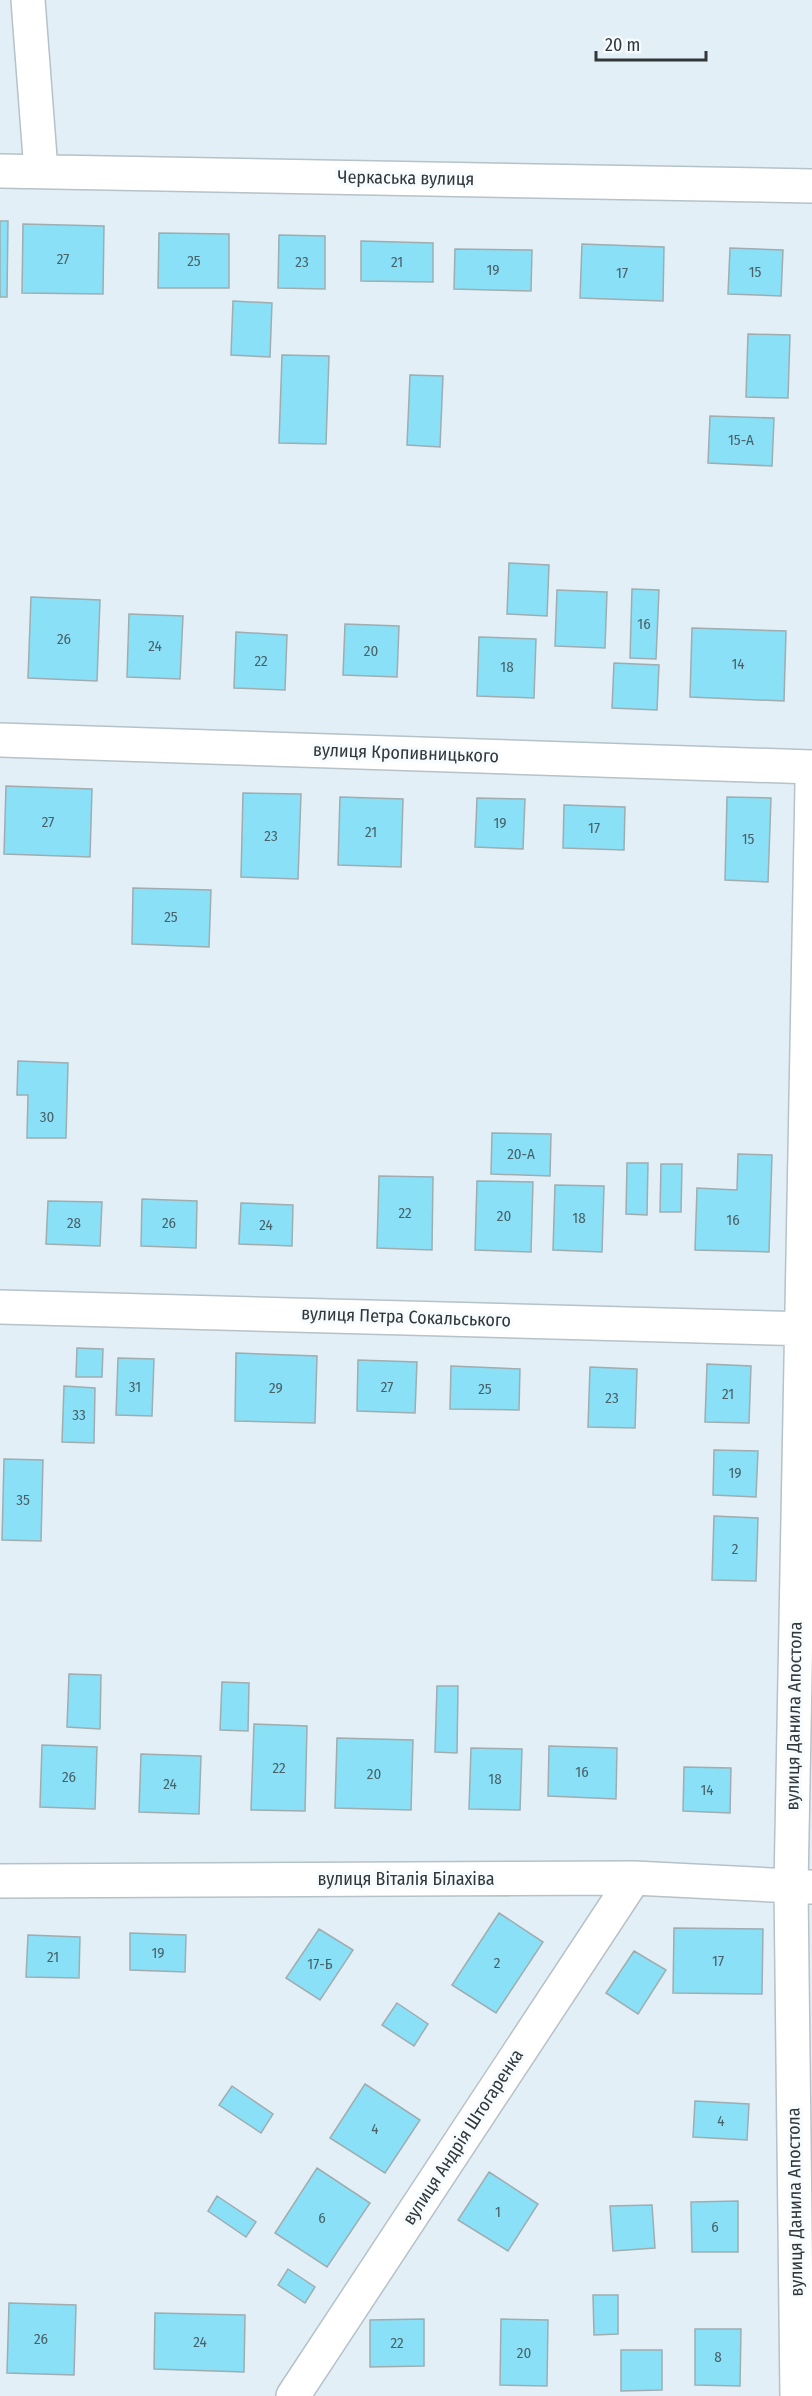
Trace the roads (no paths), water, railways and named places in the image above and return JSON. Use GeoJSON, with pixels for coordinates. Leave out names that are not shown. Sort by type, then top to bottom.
{"type":"FeatureCollection","features":[{"type":"Feature","properties":{"kind":"street"},"geometry":{"type":"LineString","coordinates":[[28,0],[41,171]]}},
{"type":"Feature","properties":{"kind":"street","name":"Черкаська вулиця"},"geometry":{"type":"LineString","coordinates":[[0,171],[812,186]]}},
{"type":"Feature","properties":{"kind":"street","name":"вулиця Кропивницького"},"geometry":{"type":"LineString","coordinates":[[0,740],[812,767]]}},
{"type":"Feature","properties":{"kind":"street","name":"вулиця Данила Апостола"},"geometry":{"type":"LineString","coordinates":[[797,2396],[812,784]]}},
{"type":"Feature","properties":{"kind":"street","name":"вулиця Петра Сокальського"},"geometry":{"type":"LineString","coordinates":[[0,1307],[806,1328]]}},
{"type":"Feature","properties":{"kind":"street","name":"вулиця Віталія Білахіва"},"geometry":{"type":"LineString","coordinates":[[0,1881],[634,1878],[802,1886]]}},
{"type":"Feature","properties":{"kind":"street","name":"вулиця Андрія Штогаренка"},"geometry":{"type":"LineString","coordinates":[[293,2396],[634,1878]]}}]}
